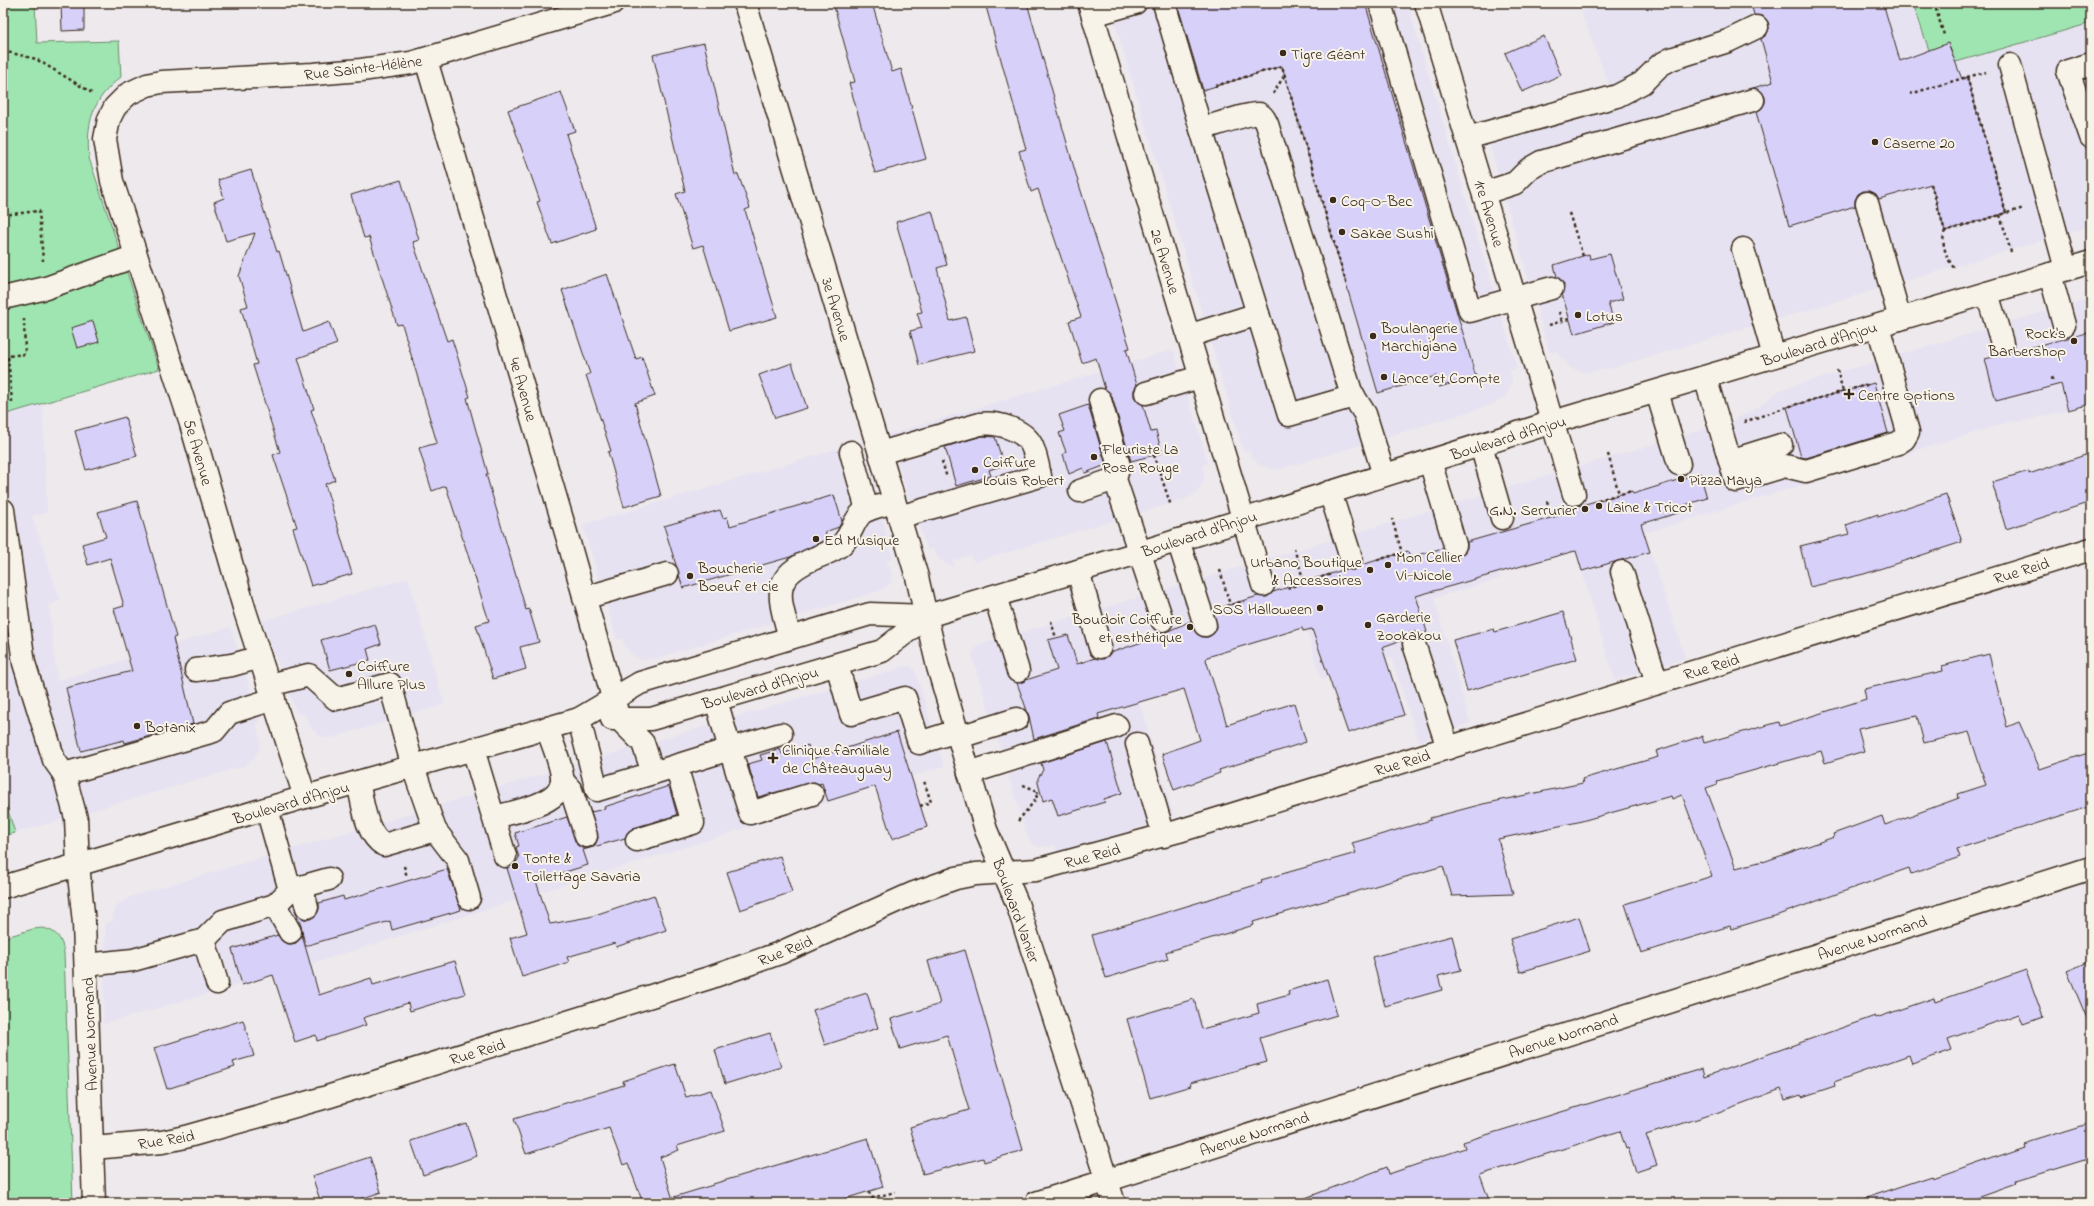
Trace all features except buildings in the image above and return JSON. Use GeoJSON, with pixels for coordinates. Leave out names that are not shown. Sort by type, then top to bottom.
{"type":"FeatureCollection","features":[{"type":"Feature","properties":{"kind":"street","name":"Rue Sainte-Hélène"},"geometry":{"type":"LineString","coordinates":[[115,107],[122,98],[132,92],[147,85],[161,82],[354,71],[426,60],[612,3]]}},
{"type":"Feature","properties":{"kind":"street","name":"3e Avenue"},"geometry":{"type":"LineString","coordinates":[[745,3],[897,510],[927,616]]}},
{"type":"Feature","properties":{"kind":"street"},"geometry":{"type":"LineString","coordinates":[[1091,9],[1135,3]]}},
{"type":"Feature","properties":{"kind":"street"},"geometry":{"type":"LineString","coordinates":[[1164,3],[1289,415],[1354,396]]}},
{"type":"Feature","properties":{"kind":"street"},"geometry":{"type":"LineString","coordinates":[[1380,3],[1470,311],[1552,288]]}},
{"type":"Feature","properties":{"kind":"street","name":"1re Avenue"},"geometry":{"type":"LineString","coordinates":[[1426,3],[1574,494]]}},
{"type":"Feature","properties":{"kind":"street","name":"2e Avenue"},"geometry":{"type":"LineString","coordinates":[[1091,9],[1264,591]]}},
{"type":"Feature","properties":{"kind":"street"},"geometry":{"type":"LineString","coordinates":[[1467,138],[1617,96],[1642,83],[1660,66],[1671,59],[1728,41],[1757,27]]}},
{"type":"Feature","properties":{"kind":"street","name":"4e Avenue"},"geometry":{"type":"LineString","coordinates":[[426,60],[616,709]]}},
{"type":"Feature","properties":{"kind":"street"},"geometry":{"type":"LineString","coordinates":[[2091,64],[2068,71],[2091,137]]}},
{"type":"Feature","properties":{"kind":"street"},"geometry":{"type":"LineString","coordinates":[[2010,65],[2058,272],[2064,325]]}},
{"type":"Feature","properties":{"kind":"street"},"geometry":{"type":"LineString","coordinates":[[1484,193],[1515,183],[1529,169],[1541,162],[1753,100]]}},
{"type":"Feature","properties":{"kind":"street","name":"5e Avenue"},"geometry":{"type":"LineString","coordinates":[[115,107],[106,128],[107,153],[118,203],[191,424],[260,657],[305,797]]}},
{"type":"Feature","properties":{"kind":"street"},"geometry":{"type":"LineString","coordinates":[[1201,129],[1250,114],[1259,114],[1264,118],[1354,396],[1364,414],[1384,475]]}},
{"type":"Feature","properties":{"kind":"street"},"geometry":{"type":"LineString","coordinates":[[1867,203],[1900,319]]}},
{"type":"Feature","properties":{"kind":"street"},"geometry":{"type":"LineString","coordinates":[[1743,249],[1774,356]]}},
{"type":"Feature","properties":{"kind":"street"},"geometry":{"type":"LineString","coordinates":[[3,298],[46,288],[136,256]]}},
{"type":"Feature","properties":{"kind":"street","name":"Boulevard d'Anjou"},"geometry":{"type":"LineString","coordinates":[[616,709],[640,683],[870,614],[927,616],[1138,553],[1553,422],[2091,262]]}},
{"type":"Feature","properties":{"kind":"street"},"geometry":{"type":"LineString","coordinates":[[1987,293],[2002,343]]}},
{"type":"Feature","properties":{"kind":"street"},"geometry":{"type":"LineString","coordinates":[[1188,336],[1258,314]]}},
{"type":"Feature","properties":{"kind":"street"},"geometry":{"type":"LineString","coordinates":[[1705,377],[1736,481],[1785,466],[1806,471],[1892,445],[1904,439],[1908,432],[1878,326]]}},
{"type":"Feature","properties":{"kind":"street"},"geometry":{"type":"LineString","coordinates":[[1146,393],[1200,377]]}},
{"type":"Feature","properties":{"kind":"street"},"geometry":{"type":"LineString","coordinates":[[1657,392],[1679,464]]}},
{"type":"Feature","properties":{"kind":"street"},"geometry":{"type":"LineString","coordinates":[[1100,400],[1119,466],[1115,479],[1138,553],[1162,620]]}},
{"type":"Feature","properties":{"kind":"street"},"geometry":{"type":"LineString","coordinates":[[790,638],[780,595],[785,577],[789,571],[804,562],[834,550],[842,544],[862,514],[867,510],[897,510],[1040,476],[1032,447],[1018,432],[990,423],[980,424],[880,453]]}},
{"type":"Feature","properties":{"kind":"street"},"geometry":{"type":"LineString","coordinates":[[1730,461],[1781,444]]}},
{"type":"Feature","properties":{"kind":"street"},"geometry":{"type":"LineString","coordinates":[[1481,445],[1502,518]]}},
{"type":"Feature","properties":{"kind":"street"},"geometry":{"type":"LineString","coordinates":[[851,452],[867,510]]}},
{"type":"Feature","properties":{"kind":"street"},"geometry":{"type":"LineString","coordinates":[[1430,461],[1455,545]]}},
{"type":"Feature","properties":{"kind":"street"},"geometry":{"type":"LineString","coordinates":[[1080,491],[1115,479]]}},
{"type":"Feature","properties":{"kind":"street"},"geometry":{"type":"LineString","coordinates":[[1330,492],[1351,558]]}},
{"type":"Feature","properties":{"kind":"street","name":"Avenue Normand"},"geometry":{"type":"LineString","coordinates":[[3,510],[24,663],[54,760],[64,774],[76,818],[86,965],[94,1203]]}},
{"type":"Feature","properties":{"kind":"street"},"geometry":{"type":"LineString","coordinates":[[1178,540],[1205,625]]}},
{"type":"Feature","properties":{"kind":"street","name":"Rue Reid"},"geometry":{"type":"LineString","coordinates":[[93,1148],[162,1142],[319,1100],[719,975],[780,953],[914,893],[956,878],[976,874],[1036,870],[1164,836],[2091,549]]}},
{"type":"Feature","properties":{"kind":"street"},"geometry":{"type":"LineString","coordinates":[[1078,571],[1100,646]]}},
{"type":"Feature","properties":{"kind":"street"},"geometry":{"type":"LineString","coordinates":[[1622,572],[1657,683]]}},
{"type":"Feature","properties":{"kind":"street"},"geometry":{"type":"LineString","coordinates":[[584,598],[667,574]]}},
{"type":"Feature","properties":{"kind":"street"},"geometry":{"type":"LineString","coordinates":[[995,596],[1018,671]]}},
{"type":"Feature","properties":{"kind":"street","name":"Boulevard d'Anjou"},"geometry":{"type":"LineString","coordinates":[[3,887],[305,797],[616,709],[651,719],[837,665],[882,651],[927,616]]}},
{"type":"Feature","properties":{"kind":"street","name":"Boulevard Vanier"},"geometry":{"type":"LineString","coordinates":[[927,616],[938,667],[986,830],[1017,903],[1114,1203]]}},
{"type":"Feature","properties":{"kind":"street"},"geometry":{"type":"LineString","coordinates":[[1414,644],[1448,748]]}},
{"type":"Feature","properties":{"kind":"street"},"geometry":{"type":"LineString","coordinates":[[196,670],[232,665],[260,657]]}},
{"type":"Feature","properties":{"kind":"street"},"geometry":{"type":"LineString","coordinates":[[837,665],[851,714],[905,698],[919,744],[1017,719]]}},
{"type":"Feature","properties":{"kind":"street"},"geometry":{"type":"LineString","coordinates":[[64,774],[214,731],[229,713],[309,675],[336,699],[390,684],[413,767],[435,830],[458,860],[469,898]]}},
{"type":"Feature","properties":{"kind":"street"},"geometry":{"type":"LineString","coordinates":[[716,700],[750,813],[812,794]]}},
{"type":"Feature","properties":{"kind":"street"},"geometry":{"type":"LineString","coordinates":[[616,709],[644,742],[653,773]]}},
{"type":"Feature","properties":{"kind":"street"},"geometry":{"type":"LineString","coordinates":[[579,719],[596,790],[781,734]]}},
{"type":"Feature","properties":{"kind":"street"},"geometry":{"type":"LineString","coordinates":[[970,773],[1117,726]]}},
{"type":"Feature","properties":{"kind":"street"},"geometry":{"type":"LineString","coordinates":[[547,728],[562,780],[571,790],[586,836]]}},
{"type":"Feature","properties":{"kind":"street"},"geometry":{"type":"LineString","coordinates":[[1137,744],[1164,836]]}},
{"type":"Feature","properties":{"kind":"street"},"geometry":{"type":"LineString","coordinates":[[473,749],[505,856]]}},
{"type":"Feature","properties":{"kind":"street"},"geometry":{"type":"LineString","coordinates":[[637,840],[693,823],[676,766]]}},
{"type":"Feature","properties":{"kind":"street"},"geometry":{"type":"LineString","coordinates":[[494,817],[541,804],[555,794],[562,780]]}},
{"type":"Feature","properties":{"kind":"street"},"geometry":{"type":"LineString","coordinates":[[358,782],[372,832],[378,841],[384,845],[435,830]]}},
{"type":"Feature","properties":{"kind":"street"},"geometry":{"type":"LineString","coordinates":[[267,809],[293,897],[290,932]]}},
{"type":"Feature","properties":{"kind":"street","name":"Avenue Normand"},"geometry":{"type":"LineString","coordinates":[[1036,1203],[2091,868]]}},
{"type":"Feature","properties":{"kind":"street"},"geometry":{"type":"LineString","coordinates":[[86,965],[133,960],[204,940],[223,921],[293,897],[329,879]]}},
{"type":"Feature","properties":{"kind":"street"},"geometry":{"type":"LineString","coordinates":[[204,940],[217,983]]}},
{"type":"Feature","properties":{"kind":"path"},"geometry":{"type":"LineString","coordinates":[[1934,3],[1944,35]]}},
{"type":"Feature","properties":{"kind":"path"},"geometry":{"type":"LineString","coordinates":[[3,51],[36,60],[115,107]]}},
{"type":"Feature","properties":{"kind":"path"},"geometry":{"type":"LineString","coordinates":[[1910,94],[1968,77],[2006,213]]}},
{"type":"Feature","properties":{"kind":"path"},"geometry":{"type":"LineString","coordinates":[[1931,184],[1945,231],[1942,237],[1950,263],[1955,269]]}},
{"type":"Feature","properties":{"kind":"path"},"geometry":{"type":"LineString","coordinates":[[1945,231],[2011,212]]}},
{"type":"Feature","properties":{"kind":"path"},"geometry":{"type":"LineString","coordinates":[[1569,213],[1583,256]]}},
{"type":"Feature","properties":{"kind":"path"},"geometry":{"type":"LineString","coordinates":[[2000,215],[2011,252]]}},
{"type":"Feature","properties":{"kind":"path"},"geometry":{"type":"LineString","coordinates":[[1546,325],[1569,318]]}},
{"type":"Feature","properties":{"kind":"path"},"geometry":{"type":"LineString","coordinates":[[1837,370],[1843,391]]}},
{"type":"Feature","properties":{"kind":"path"},"geometry":{"type":"LineString","coordinates":[[1721,430],[1843,391],[1874,383]]}},
{"type":"Feature","properties":{"kind":"path"},"geometry":{"type":"LineString","coordinates":[[1608,454],[1619,494]]}},
{"type":"Feature","properties":{"kind":"path"},"geometry":{"type":"LineString","coordinates":[[1154,455],[1171,506]]}},
{"type":"Feature","properties":{"kind":"path"},"geometry":{"type":"LineString","coordinates":[[940,456],[948,482]]}},
{"type":"Feature","properties":{"kind":"path"},"geometry":{"type":"LineString","coordinates":[[1374,561],[1402,553],[1392,519]]}},
{"type":"Feature","properties":{"kind":"path"},"geometry":{"type":"LineString","coordinates":[[1294,548],[1304,582]]}},
{"type":"Feature","properties":{"kind":"path"},"geometry":{"type":"LineString","coordinates":[[1220,570],[1230,605]]}},
{"type":"Feature","properties":{"kind":"path"},"geometry":{"type":"LineString","coordinates":[[1223,607],[1264,591],[1304,582],[1334,573]]}},
{"type":"Feature","properties":{"kind":"path"},"geometry":{"type":"LineString","coordinates":[[1051,621],[1056,638]]}},
{"type":"Feature","properties":{"kind":"path"},"geometry":{"type":"LineString","coordinates":[[920,806],[931,802],[924,781]]}},
{"type":"Feature","properties":{"kind":"path"},"geometry":{"type":"LineString","coordinates":[[1018,782],[1035,790],[1037,798],[1018,821]]}},
{"type":"Feature","properties":{"kind":"path"},"geometry":{"type":"LineString","coordinates":[[1036,793],[1040,792]]}},
{"type":"Feature","properties":{"kind":"path"},"geometry":{"type":"LineString","coordinates":[[869,1192],[872,1198],[894,1192]]}},
{"type":"Feature","properties":{"kind":"shaded area"},"geometry":{"type":"Polygon","coordinates":[[[1109,3],[1407,3],[1517,369],[1510,370],[1512,379],[1510,388],[1505,397],[1491,405],[1277,470],[1259,465],[1252,457],[1249,450],[1244,452],[1109,3]]]}},
{"type":"Feature","properties":{"kind":"shaded area"},"geometry":{"type":"Polygon","coordinates":[[[1614,3],[1913,3],[1935,68],[2091,23],[2091,226],[1608,369],[1582,372],[1571,368],[1556,351],[1550,353],[1483,121],[1610,87],[1581,12],[1614,3]]]}},
{"type":"Feature","properties":{"kind":"shaded area"},"geometry":{"type":"Polygon","coordinates":[[[2091,298],[2091,404],[2027,420],[2009,422],[1644,533],[1685,658],[1615,680],[1576,552],[1567,553],[1499,572],[1501,578],[1434,598],[1470,723],[1419,741],[1391,657],[1321,679],[1307,630],[1303,631],[1302,628],[1149,677],[1139,702],[1174,817],[1058,853],[1055,845],[1039,847],[1031,842],[1027,835],[972,655],[979,645],[1732,421],[1754,410],[1780,390],[2091,298]]]}},
{"type":"Feature","properties":{"kind":"shaded area"},"geometry":{"type":"Polygon","coordinates":[[[1173,350],[1208,463],[1203,465],[1204,482],[1196,493],[1186,499],[974,562],[971,555],[953,560],[954,566],[946,564],[938,558],[933,549],[928,550],[887,435],[1173,350]]]}},
{"type":"Feature","properties":{"kind":"shaded area"},"geometry":{"type":"Polygon","coordinates":[[[42,403],[47,512],[32,516],[60,600],[49,606],[57,681],[230,627],[260,721],[256,723],[260,747],[254,757],[244,766],[15,833],[3,794],[3,415],[42,403]]]}},
{"type":"Feature","properties":{"kind":"shaded area"},"geometry":{"type":"Polygon","coordinates":[[[861,442],[893,559],[887,560],[892,575],[890,583],[882,590],[653,659],[643,660],[633,656],[625,646],[622,638],[617,639],[583,525],[861,442]]]}},
{"type":"Feature","properties":{"kind":"shaded area"},"geometry":{"type":"Polygon","coordinates":[[[408,578],[444,704],[331,738],[321,737],[311,728],[305,714],[297,713],[262,621],[408,578]]]}},
{"type":"Feature","properties":{"kind":"shaded area"},"geometry":{"type":"Polygon","coordinates":[[[908,666],[912,667],[916,674],[944,766],[310,964],[103,1024],[106,922],[112,922],[116,906],[130,897],[908,666]]]}},
{"type":"Feature","properties":{"kind":"green space"},"geometry":{"type":"Polygon","coordinates":[[[3,3],[35,3],[37,43],[119,41],[121,77],[103,94],[93,113],[90,123],[88,145],[89,158],[159,369],[3,415],[3,3]]]}},
{"type":"Feature","properties":{"kind":"green space"},"geometry":{"type":"Polygon","coordinates":[[[1913,3],[2091,3],[2091,23],[1935,68],[1913,3]]]}},
{"type":"Feature","properties":{"kind":"green space"},"geometry":{"type":"Polygon","coordinates":[[[3,794],[15,833],[3,836],[3,794]]]}},
{"type":"Feature","properties":{"kind":"green space"},"geometry":{"type":"Polygon","coordinates":[[[43,928],[52,931],[58,936],[64,953],[73,1203],[3,1203],[3,938],[33,929],[43,928]]]}},
{"type":"Feature","properties":{"kind":"place","name":"Tigre Géant"},"geometry":{"type":"Point","coordinates":[1283,53]}},
{"type":"Feature","properties":{"kind":"place","name":"Caserne 20"},"geometry":{"type":"Point","coordinates":[1875,142]}},
{"type":"Feature","properties":{"kind":"place","name":"Coq-O-Bec"},"geometry":{"type":"Point","coordinates":[1333,200]}},
{"type":"Feature","properties":{"kind":"place","name":"Sakae Sushi"},"geometry":{"type":"Point","coordinates":[1342,232]}},
{"type":"Feature","properties":{"kind":"place","name":"Lotus"},"geometry":{"type":"Point","coordinates":[1578,315]}},
{"type":"Feature","properties":{"kind":"place","name":"Boulangerie Marchigiana"},"geometry":{"type":"Point","coordinates":[1373,336]}},
{"type":"Feature","properties":{"kind":"place","name":"Rock's Barbershop"},"geometry":{"type":"Point","coordinates":[2074,341]}},
{"type":"Feature","properties":{"kind":"place","name":"Lance et Compte"},"geometry":{"type":"Point","coordinates":[1384,377]}},
{"type":"Feature","properties":{"kind":"place","name":"Centre Options"},"geometry":{"type":"Point","coordinates":[1849,394]}},
{"type":"Feature","properties":{"kind":"place","name":"Fleuriste La Rose Rouge"},"geometry":{"type":"Point","coordinates":[1094,457]}},
{"type":"Feature","properties":{"kind":"place","name":"Coiffure Louis Robert"},"geometry":{"type":"Point","coordinates":[975,470]}},
{"type":"Feature","properties":{"kind":"place","name":"Pizza Maya"},"geometry":{"type":"Point","coordinates":[1681,479]}},
{"type":"Feature","properties":{"kind":"place","name":"Laine & Tricot"},"geometry":{"type":"Point","coordinates":[1599,506]}},
{"type":"Feature","properties":{"kind":"place","name":"G.N. Serrurier"},"geometry":{"type":"Point","coordinates":[1585,509]}},
{"type":"Feature","properties":{"kind":"place","name":"Ed Musique"},"geometry":{"type":"Point","coordinates":[816,539]}},
{"type":"Feature","properties":{"kind":"place","name":"Mon Cellier Vi-Nicole"},"geometry":{"type":"Point","coordinates":[1388,565]}},
{"type":"Feature","properties":{"kind":"place","name":"Urbano Boutique & Accessoires"},"geometry":{"type":"Point","coordinates":[1370,570]}},
{"type":"Feature","properties":{"kind":"place","name":"Boucherie Boeuf et cie"},"geometry":{"type":"Point","coordinates":[690,576]}},
{"type":"Feature","properties":{"kind":"place","name":"SOS Halloween"},"geometry":{"type":"Point","coordinates":[1320,608]}},
{"type":"Feature","properties":{"kind":"place","name":"Garderie Zookakou"},"geometry":{"type":"Point","coordinates":[1368,625]}},
{"type":"Feature","properties":{"kind":"place","name":"Boudoir Coiffure et esthétique"},"geometry":{"type":"Point","coordinates":[1190,627]}},
{"type":"Feature","properties":{"kind":"place","name":"Coiffure Allure Plus"},"geometry":{"type":"Point","coordinates":[349,674]}},
{"type":"Feature","properties":{"kind":"place","name":"Botanix"},"geometry":{"type":"Point","coordinates":[137,726]}},
{"type":"Feature","properties":{"kind":"place","name":"Clinique familiale de Châteauguay"},"geometry":{"type":"Point","coordinates":[773,758]}},
{"type":"Feature","properties":{"kind":"place","name":"Tonte & Toilettage Savaria"},"geometry":{"type":"Point","coordinates":[515,866]}}]}
